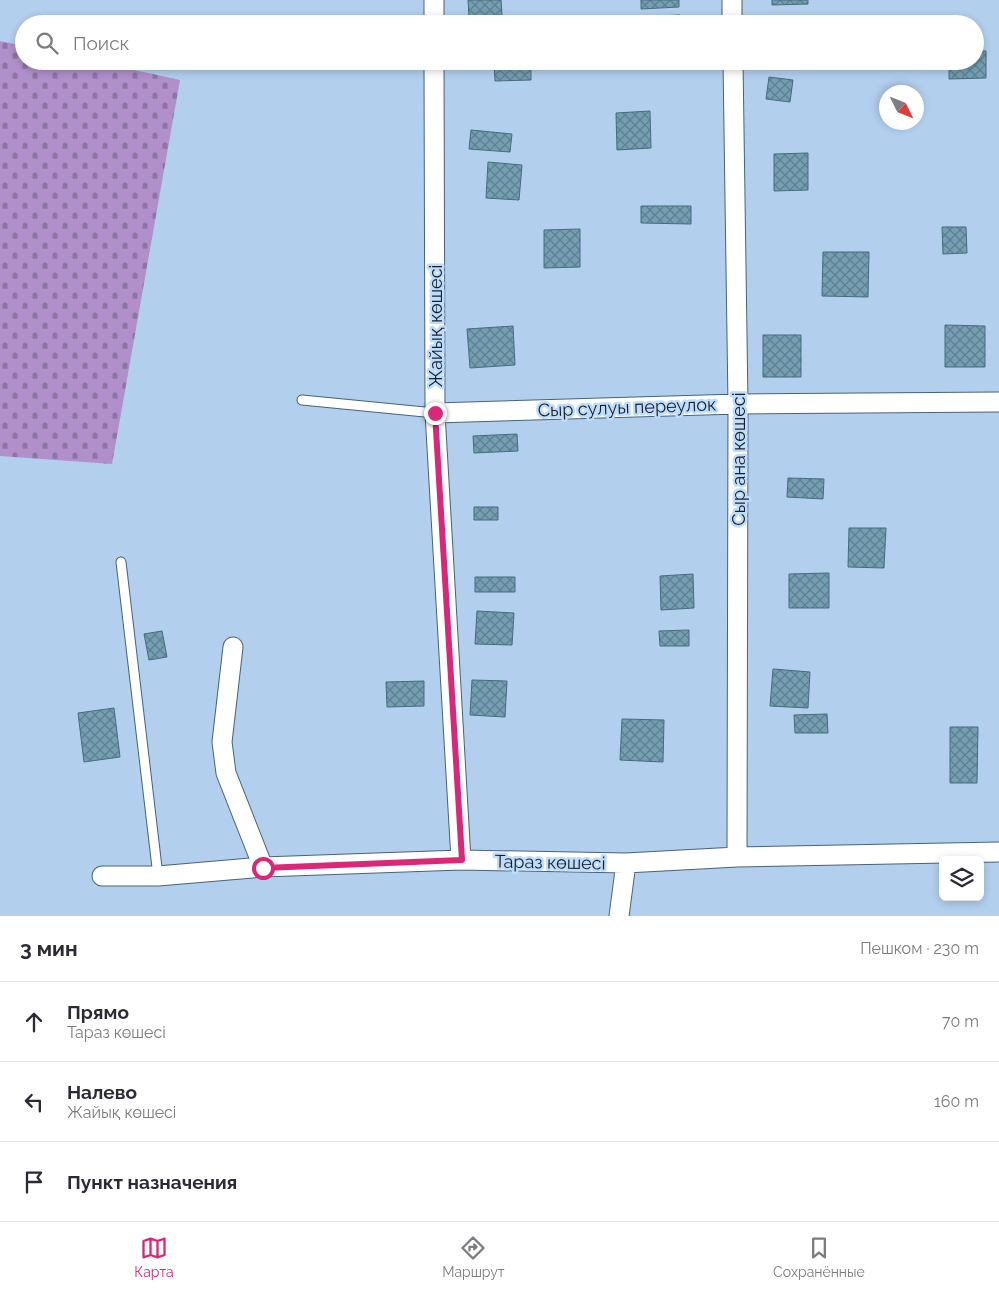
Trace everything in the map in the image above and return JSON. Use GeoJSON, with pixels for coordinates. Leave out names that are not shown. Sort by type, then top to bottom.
{"type":"FeatureCollection","features":[{"type":"Feature","properties":{"kind":"street"},"geometry":{"type":"LineString","coordinates":[[434,0],[434,15]]}},
{"type":"Feature","properties":{"kind":"street"},"geometry":{"type":"LineString","coordinates":[[732,0],[732,15]]}},
{"type":"Feature","properties":{"kind":"street","name":"Жайық көшесі"},"geometry":{"type":"LineString","coordinates":[[434,70],[435,413],[462,860]]}},
{"type":"Feature","properties":{"kind":"street","name":"Сыр ана көшесі"},"geometry":{"type":"LineString","coordinates":[[733,70],[738,404],[737,857]]}},
{"type":"Feature","properties":{"kind":"street","name":"Сыр сулуы переулок"},"geometry":{"type":"LineString","coordinates":[[435,413],[738,404],[999,402]]}},
{"type":"Feature","properties":{"kind":"street"},"geometry":{"type":"LineString","coordinates":[[233,647],[222,742],[226,773],[263,868]]}},
{"type":"Feature","properties":{"kind":"street","name":"Тараз көшесі"},"geometry":{"type":"LineString","coordinates":[[102,876],[158,876],[263,868],[462,860],[626,863],[737,857],[999,852]]}},
{"type":"Feature","properties":{"kind":"street"},"geometry":{"type":"LineString","coordinates":[[619,916],[626,863]]}},
{"type":"Feature","properties":{"kind":"lane"},"geometry":{"type":"LineString","coordinates":[[302,400],[435,413]]}},
{"type":"Feature","properties":{"kind":"lane"},"geometry":{"type":"LineString","coordinates":[[121,562],[158,876]]}},
{"type":"Feature","properties":{"kind":"green space"},"geometry":{"type":"Polygon","coordinates":[[[0,41],[15,44],[15,70],[135,70],[180,80],[112,464],[0,456],[0,41]]]}},
{"type":"Feature","properties":{"kind":"building"},"geometry":{"type":"Polygon","coordinates":[[[468,0],[501,0],[502,15],[469,15],[468,0]]]}},
{"type":"Feature","properties":{"kind":"building"},"geometry":{"type":"Polygon","coordinates":[[[641,0],[679,0],[679,7],[641,9],[641,0]]]}},
{"type":"Feature","properties":{"kind":"building"},"geometry":{"type":"Polygon","coordinates":[[[772,0],[808,0],[808,4],[772,5],[772,0]]]}},
{"type":"Feature","properties":{"kind":"building"},"geometry":{"type":"Polygon","coordinates":[[[984,51],[986,51],[986,78],[949,79],[949,70],[984,70],[984,51]]]}},
{"type":"Feature","properties":{"kind":"building"},"geometry":{"type":"Polygon","coordinates":[[[494,70],[531,70],[531,80],[495,81],[494,70]]]}},
{"type":"Feature","properties":{"kind":"building"},"geometry":{"type":"Polygon","coordinates":[[[769,77],[793,80],[790,102],[766,99],[769,77]]]}},
{"type":"Feature","properties":{"kind":"building"},"geometry":{"type":"Polygon","coordinates":[[[650,111],[651,148],[617,150],[616,113],[650,111]]]}},
{"type":"Feature","properties":{"kind":"building"},"geometry":{"type":"Polygon","coordinates":[[[471,130],[512,134],[510,152],[469,149],[471,130]]]}},
{"type":"Feature","properties":{"kind":"building"},"geometry":{"type":"Polygon","coordinates":[[[808,153],[808,190],[774,191],[774,154],[808,153]]]}},
{"type":"Feature","properties":{"kind":"building"},"geometry":{"type":"Polygon","coordinates":[[[488,162],[522,165],[519,200],[486,198],[488,162]]]}},
{"type":"Feature","properties":{"kind":"building"},"geometry":{"type":"Polygon","coordinates":[[[641,206],[691,206],[691,224],[641,223],[641,206]]]}},
{"type":"Feature","properties":{"kind":"building"},"geometry":{"type":"Polygon","coordinates":[[[942,227],[966,227],[967,253],[943,254],[942,227]]]}},
{"type":"Feature","properties":{"kind":"building"},"geometry":{"type":"Polygon","coordinates":[[[580,229],[580,267],[544,268],[544,230],[580,229]]]}},
{"type":"Feature","properties":{"kind":"building"},"geometry":{"type":"Polygon","coordinates":[[[823,252],[869,252],[868,297],[822,296],[823,252]]]}},
{"type":"Feature","properties":{"kind":"building"},"geometry":{"type":"Polygon","coordinates":[[[945,325],[985,326],[985,367],[945,367],[945,325]]]}},
{"type":"Feature","properties":{"kind":"building"},"geometry":{"type":"Polygon","coordinates":[[[513,326],[515,365],[470,368],[467,329],[513,326]]]}},
{"type":"Feature","properties":{"kind":"building"},"geometry":{"type":"Polygon","coordinates":[[[763,335],[801,335],[801,377],[763,377],[763,335]]]}},
{"type":"Feature","properties":{"kind":"building"},"geometry":{"type":"Polygon","coordinates":[[[517,434],[518,451],[474,453],[473,436],[517,434]]]}},
{"type":"Feature","properties":{"kind":"building"},"geometry":{"type":"Polygon","coordinates":[[[788,478],[824,479],[823,499],[787,497],[788,478]]]}},
{"type":"Feature","properties":{"kind":"building"},"geometry":{"type":"Polygon","coordinates":[[[474,507],[498,507],[498,520],[474,520],[474,507]]]}},
{"type":"Feature","properties":{"kind":"building"},"geometry":{"type":"Polygon","coordinates":[[[849,528],[886,528],[884,568],[848,567],[849,528]]]}},
{"type":"Feature","properties":{"kind":"building"},"geometry":{"type":"Polygon","coordinates":[[[829,573],[829,608],[789,608],[789,574],[829,573]]]}},
{"type":"Feature","properties":{"kind":"building"},"geometry":{"type":"Polygon","coordinates":[[[693,574],[694,608],[661,610],[660,576],[693,574]]]}},
{"type":"Feature","properties":{"kind":"building"},"geometry":{"type":"Polygon","coordinates":[[[475,577],[515,577],[515,592],[475,592],[475,577]]]}},
{"type":"Feature","properties":{"kind":"building"},"geometry":{"type":"Polygon","coordinates":[[[477,611],[514,613],[512,645],[475,644],[477,611]]]}},
{"type":"Feature","properties":{"kind":"building"},"geometry":{"type":"Polygon","coordinates":[[[689,630],[689,646],[660,646],[659,631],[689,630]]]}},
{"type":"Feature","properties":{"kind":"building"},"geometry":{"type":"Polygon","coordinates":[[[162,631],[167,657],[149,660],[144,634],[162,631]]]}},
{"type":"Feature","properties":{"kind":"building"},"geometry":{"type":"Polygon","coordinates":[[[773,669],[810,672],[808,708],[770,706],[773,669]]]}},
{"type":"Feature","properties":{"kind":"building"},"geometry":{"type":"Polygon","coordinates":[[[472,680],[507,681],[505,717],[470,715],[472,680]]]}},
{"type":"Feature","properties":{"kind":"building"},"geometry":{"type":"Polygon","coordinates":[[[424,681],[424,706],[387,707],[386,682],[424,681]]]}},
{"type":"Feature","properties":{"kind":"building"},"geometry":{"type":"Polygon","coordinates":[[[114,708],[120,757],[84,762],[78,713],[114,708]]]}},
{"type":"Feature","properties":{"kind":"building"},"geometry":{"type":"Polygon","coordinates":[[[827,714],[828,733],[795,733],[794,715],[827,714]]]}},
{"type":"Feature","properties":{"kind":"building"},"geometry":{"type":"Polygon","coordinates":[[[622,719],[664,720],[663,762],[620,760],[622,719]]]}},
{"type":"Feature","properties":{"kind":"building"},"geometry":{"type":"Polygon","coordinates":[[[950,727],[978,727],[977,783],[950,783],[950,727]]]}},
{"type":"Feature","properties":{"kind":"route"},"geometry":{"type":"LineString","coordinates":[[263,868],[462,860],[435,413]]}}]}
